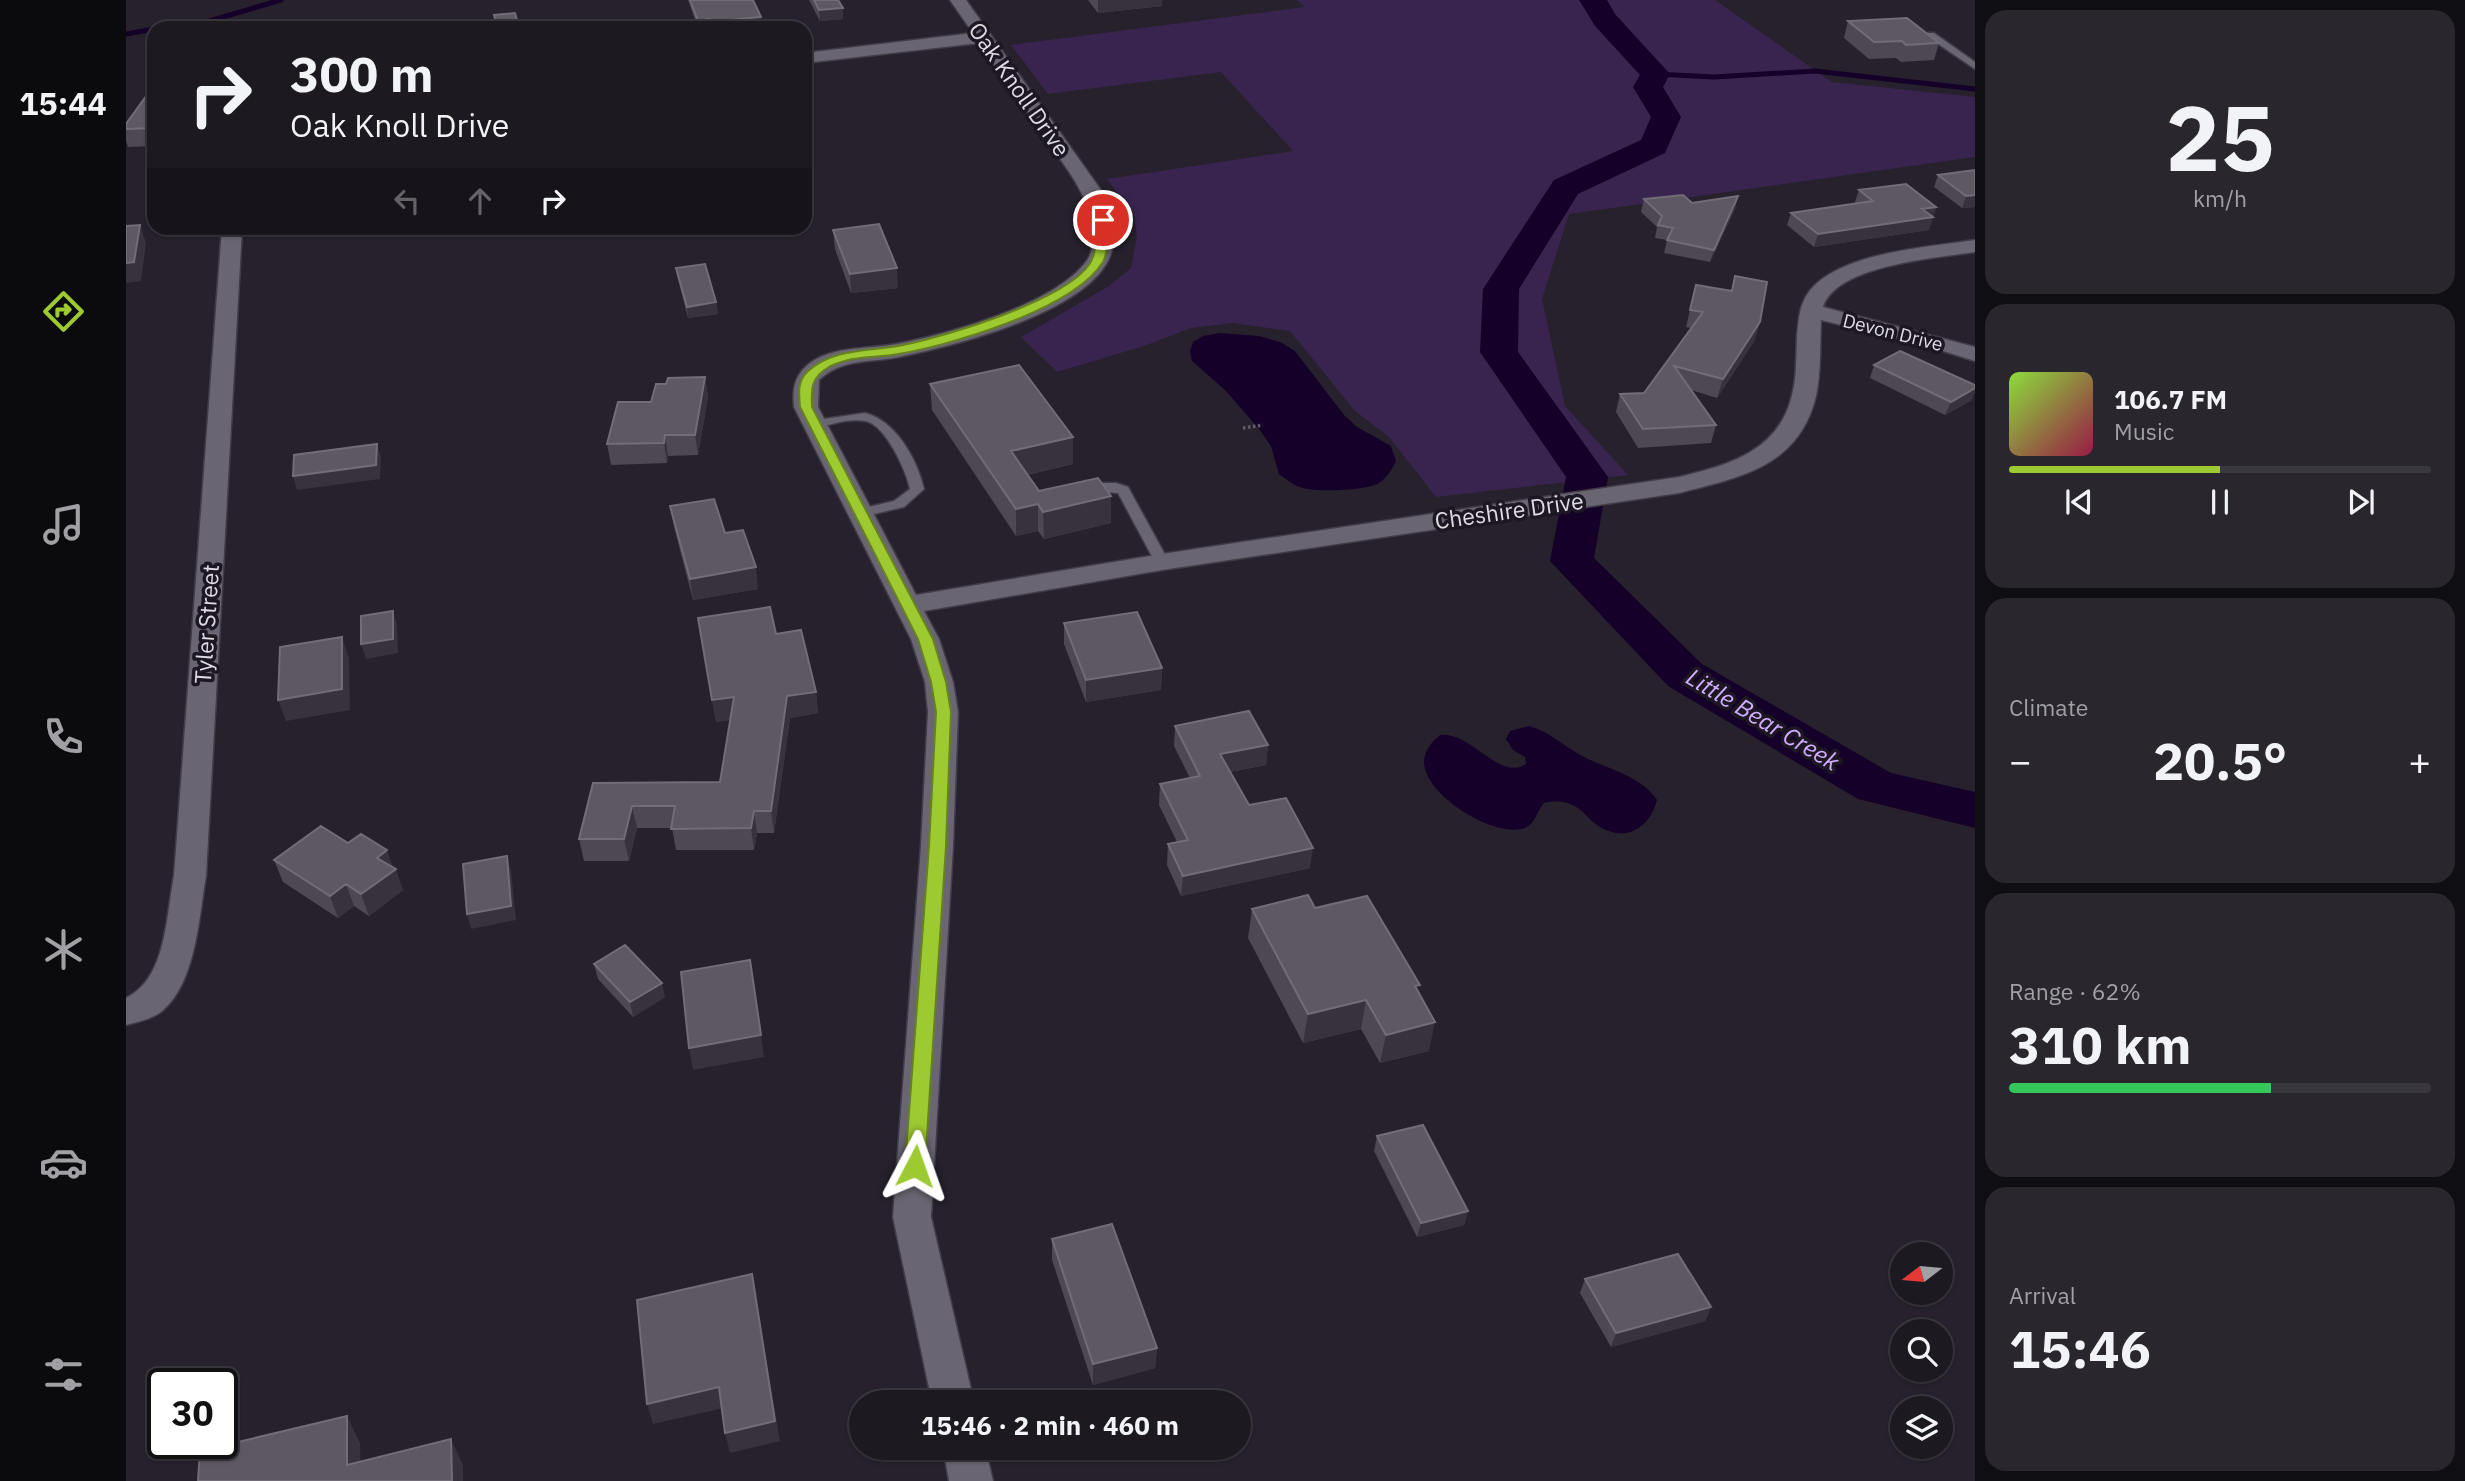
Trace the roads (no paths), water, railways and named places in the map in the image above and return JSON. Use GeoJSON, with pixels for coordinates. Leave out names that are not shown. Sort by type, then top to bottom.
{"type":"FeatureCollection","features":[{"type":"Feature","properties":{"kind":"street","name":"Oak Knoll Drive"},"geometry":{"type":"LineString","coordinates":[[950,1390],[912,1217],[937,858],[943,712],[939,682],[925,639],[909,605],[806,407],[804,387],[810,376],[825,365],[858,353],[891,352],[936,342],[1006,320],[1073,286],[1099,260],[1103,220],[1093,193],[958,0]]}},
{"type":"Feature","properties":{"kind":"street"},"geometry":{"type":"LineString","coordinates":[[812,57],[984,37]]}},
{"type":"Feature","properties":{"kind":"street","name":"Tyler Street"},"geometry":{"type":"LineString","coordinates":[[133,1010],[155,996],[170,973],[190,876],[232,235]]}},
{"type":"Feature","properties":{"kind":"street"},"geometry":{"type":"LineString","coordinates":[[1810,312],[1811,303],[1822,289],[1853,272],[1908,257],[1975,246]]}},
{"type":"Feature","properties":{"kind":"street","name":"Devon Drive"},"geometry":{"type":"LineString","coordinates":[[1810,312],[1931,340],[1975,354]]}},
{"type":"Feature","properties":{"kind":"street","name":"Cheshire Drive"},"geometry":{"type":"LineString","coordinates":[[909,605],[1162,562],[1705,479],[1767,456],[1792,431],[1805,394],[1810,312]]}},
{"type":"Feature","properties":{"kind":"street"},"geometry":{"type":"LineString","coordinates":[[967,1460],[971,1481]]}},
{"type":"Feature","properties":{"kind":"lane"},"geometry":{"type":"LineString","coordinates":[[1931,35],[1975,66]]}},
{"type":"Feature","properties":{"kind":"lane"},"geometry":{"type":"LineString","coordinates":[[815,424],[864,416],[874,418],[884,424],[915,480],[917,489],[908,501],[861,513]]}},
{"type":"Feature","properties":{"kind":"lane"},"geometry":{"type":"LineString","coordinates":[[1070,489],[1103,486],[1124,490],[1162,562]]}},
{"type":"Feature","properties":{"kind":"waterway"},"geometry":{"type":"LineString","coordinates":[[209,21],[281,0]]}},
{"type":"Feature","properties":{"kind":"waterway","name":"Little Bear Creek"},"geometry":{"type":"LineString","coordinates":[[1593,0],[1605,20],[1655,74],[1648,87],[1666,117],[1654,146],[1566,187],[1501,289],[1499,352],[1587,477],[1572,561],[1685,675],[1876,787],[1975,810]]}},
{"type":"Feature","properties":{"kind":"waterway"},"geometry":{"type":"LineString","coordinates":[[126,34],[147,30]]}},
{"type":"Feature","properties":{"kind":"waterway"},"geometry":{"type":"LineString","coordinates":[[1655,74],[1714,77],[1815,71],[1975,89]]}}]}
